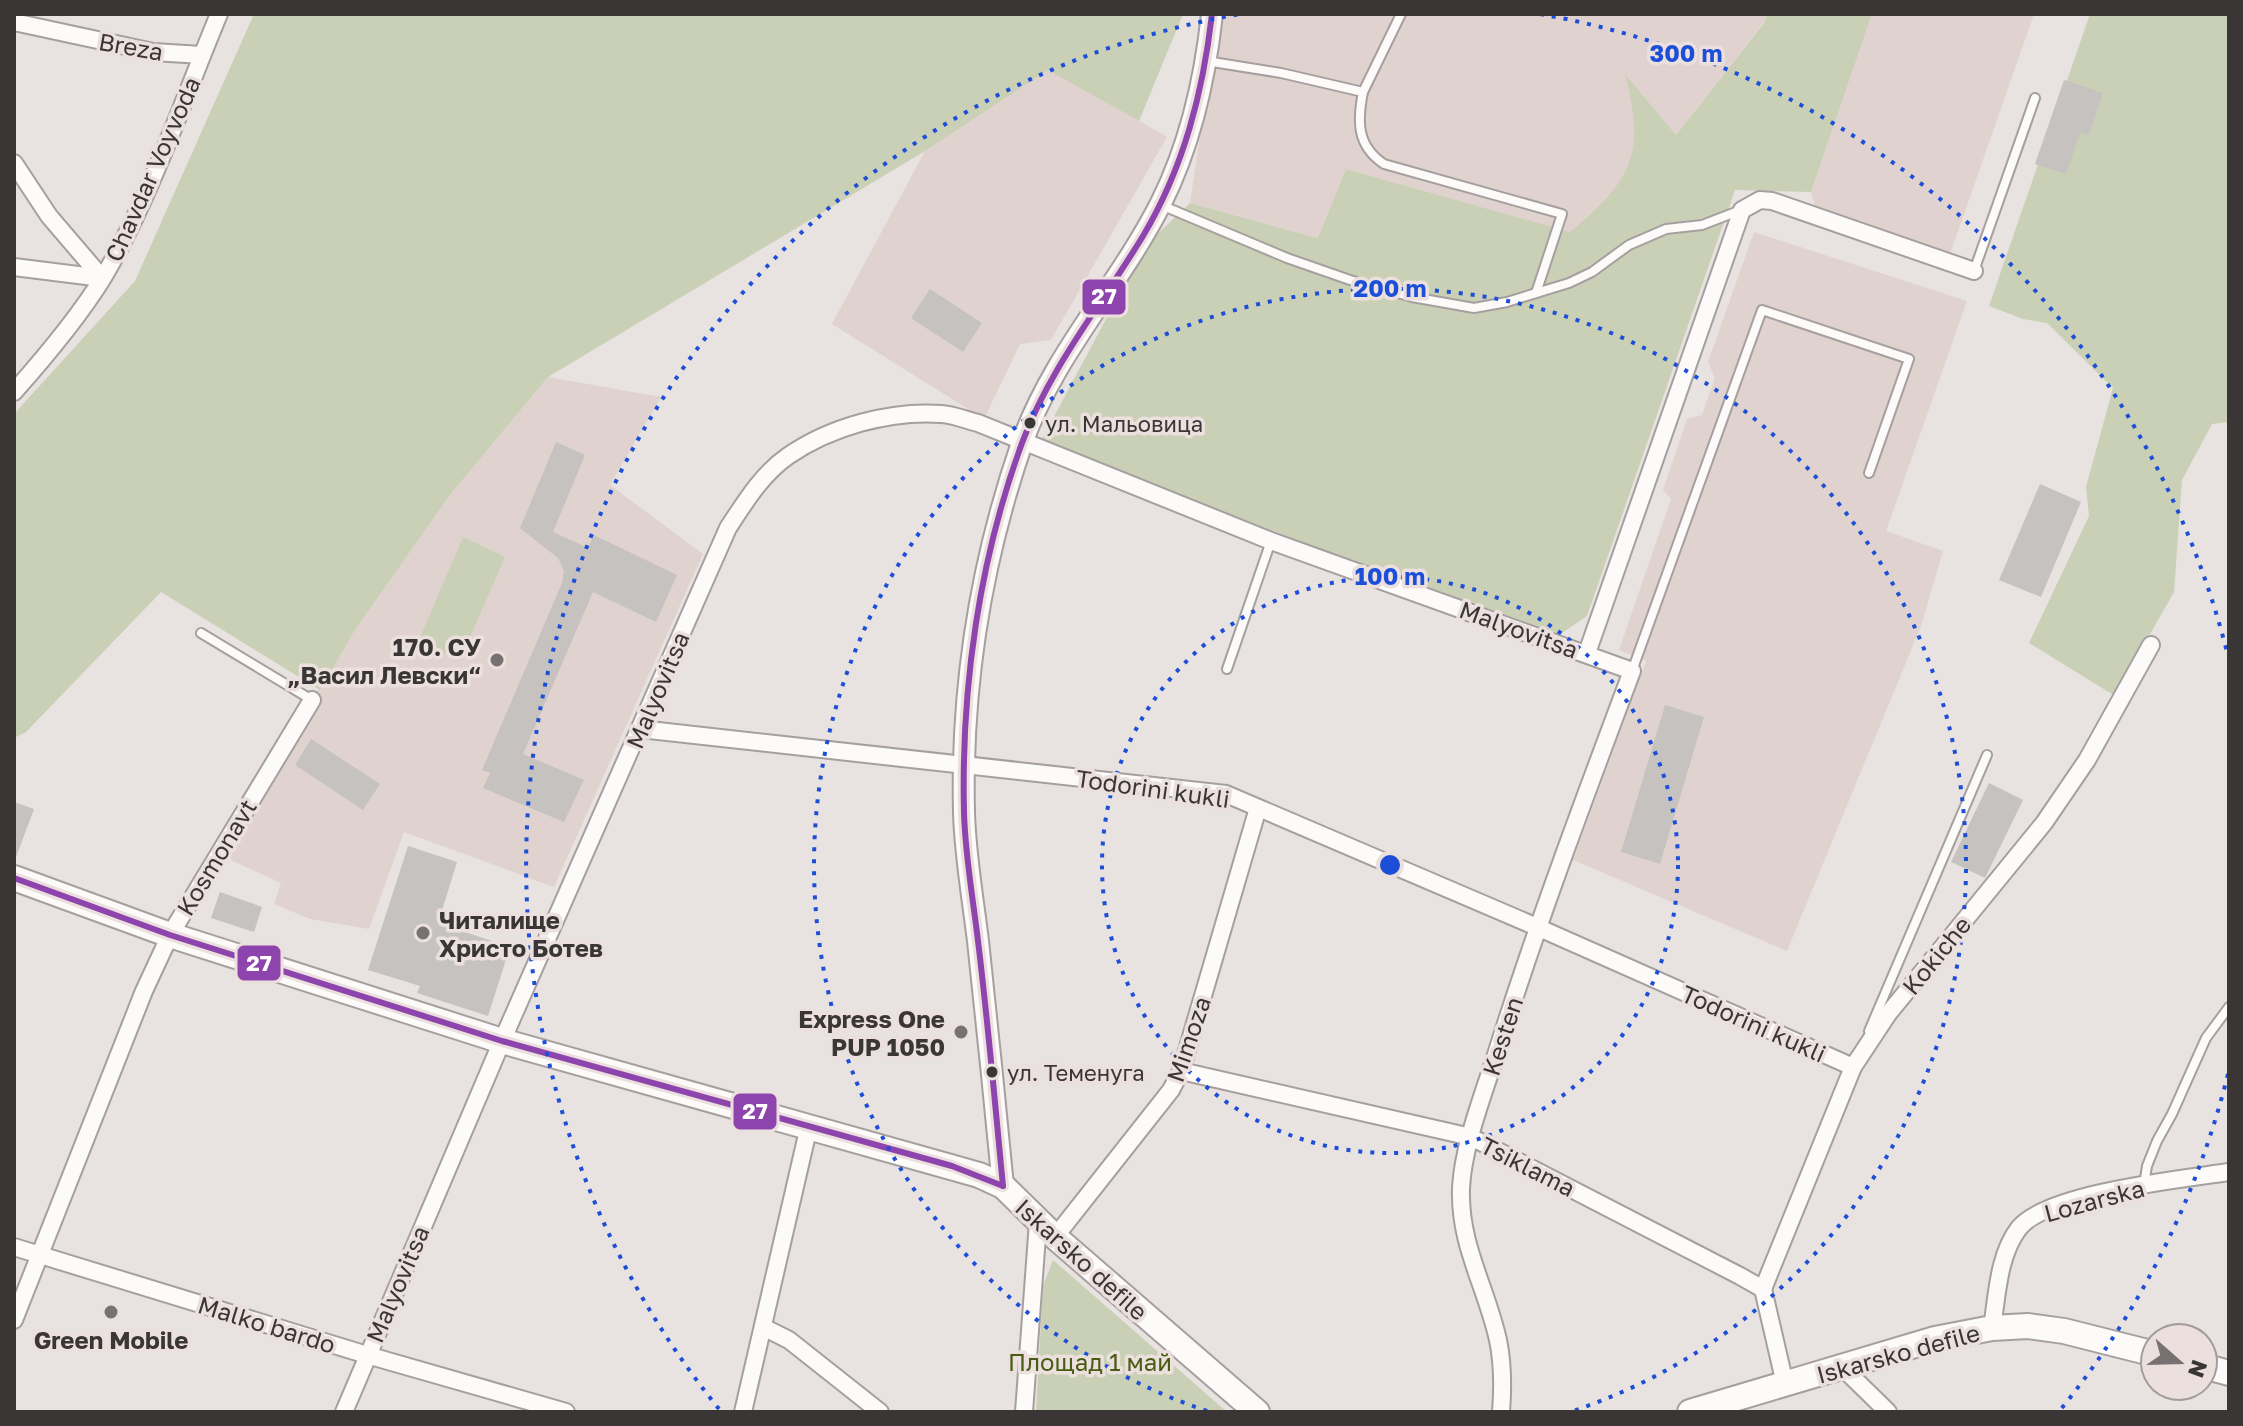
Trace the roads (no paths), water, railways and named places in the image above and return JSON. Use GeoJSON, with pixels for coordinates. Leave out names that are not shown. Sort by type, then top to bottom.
{"type":"FeatureCollection","features":[{"type":"Feature","properties":{"kind":"main road","name":"Iskarsko defile"},"geometry":{"type":"LineString","coordinates":[[14,878],[170,935],[502,1041],[952,1166],[1003,1186],[1046,1229],[1257,1412]]}},
{"type":"Feature","properties":{"kind":"main road","name":"Iskarsko defile"},"geometry":{"type":"LineString","coordinates":[[1690,1412],[1935,1339],[1992,1328],[2028,1326],[2064,1331],[2139,1350]]}},
{"type":"Feature","properties":{"kind":"street","name":"Chavdar Voyvoda"},"geometry":{"type":"LineString","coordinates":[[14,392],[69,326],[102,278],[123,240],[219,14]]}},
{"type":"Feature","properties":{"kind":"street"},"geometry":{"type":"LineString","coordinates":[[1003,1186],[964,816],[964,765],[976,614],[995,531],[1023,441],[1046,388],[1160,205],[1183,153],[1200,99],[1212,14]]}},
{"type":"Feature","properties":{"kind":"street","name":"Breza"},"geometry":{"type":"LineString","coordinates":[[14,22],[153,52],[202,55]]}},
{"type":"Feature","properties":{"kind":"street"},"geometry":{"type":"LineString","coordinates":[[14,163],[49,216],[102,278]]}},
{"type":"Feature","properties":{"kind":"street"},"geometry":{"type":"LineString","coordinates":[[1587,653],[1742,210],[1760,200],[1772,201],[1974,271]]}},
{"type":"Feature","properties":{"kind":"street"},"geometry":{"type":"LineString","coordinates":[[14,267],[102,278]]}},
{"type":"Feature","properties":{"kind":"street","name":"Malyovitsa"},"geometry":{"type":"LineString","coordinates":[[344,1412],[502,1041],[728,528],[753,490],[786,457],[829,433],[866,422],[906,415],[943,414],[978,423],[1271,541],[1632,671]]}},
{"type":"Feature","properties":{"kind":"street","name":"Kokiche"},"geometry":{"type":"LineString","coordinates":[[1763,1289],[1853,1067],[1888,1014],[2044,823],[2087,760],[2151,645]]}},
{"type":"Feature","properties":{"kind":"street","name":"Kesten"},"geometry":{"type":"LineString","coordinates":[[1501,1412],[1503,1375],[1497,1337],[1466,1242],[1460,1215],[1461,1183],[1471,1137],[1537,927],[1632,671]]}},
{"type":"Feature","properties":{"kind":"street","name":"Kosmonavt"},"geometry":{"type":"LineString","coordinates":[[14,1320],[144,991],[170,935],[312,700]]}},
{"type":"Feature","properties":{"kind":"street","name":"Todorini kukli"},"geometry":{"type":"LineString","coordinates":[[640,729],[1226,794],[1853,1067]]}},
{"type":"Feature","properties":{"kind":"street","name":"Mimoza"},"geometry":{"type":"LineString","coordinates":[[1046,1229],[1171,1090],[1181,1071],[1258,808]]}},
{"type":"Feature","properties":{"kind":"street","name":"Tsiklama"},"geometry":{"type":"LineString","coordinates":[[1181,1071],[1471,1137],[1763,1289]]}},
{"type":"Feature","properties":{"kind":"street"},"geometry":{"type":"LineString","coordinates":[[743,1412],[809,1126]]}},
{"type":"Feature","properties":{"kind":"street","name":"Lozarska"},"geometry":{"type":"LineString","coordinates":[[1992,1328],[2003,1262],[2019,1228],[2031,1217],[2055,1206],[2144,1185],[2229,1172]]}},
{"type":"Feature","properties":{"kind":"street"},"geometry":{"type":"LineString","coordinates":[[1024,1412],[1046,1229]]}},
{"type":"Feature","properties":{"kind":"street","name":"Malko bardo"},"geometry":{"type":"LineString","coordinates":[[14,1247],[566,1412]]}},
{"type":"Feature","properties":{"kind":"street"},"geometry":{"type":"LineString","coordinates":[[1763,1289],[1785,1384]]}},
{"type":"Feature","properties":{"kind":"street"},"geometry":{"type":"LineString","coordinates":[[763,1327],[800,1347],[880,1412]]}},
{"type":"Feature","properties":{"kind":"street"},"geometry":{"type":"LineString","coordinates":[[1842,1367],[1888,1412]]}},
{"type":"Feature","properties":{"kind":"lane"},"geometry":{"type":"LineString","coordinates":[[1401,14],[1363,92],[1358,115],[1369,154],[1384,164],[1562,214],[1536,293]]}},
{"type":"Feature","properties":{"kind":"lane"},"geometry":{"type":"LineString","coordinates":[[1206,61],[1281,73],[1363,92]]}},
{"type":"Feature","properties":{"kind":"lane"},"geometry":{"type":"LineString","coordinates":[[1974,271],[2035,98]]}},
{"type":"Feature","properties":{"kind":"lane"},"geometry":{"type":"LineString","coordinates":[[1160,205],[1287,258],[1350,280],[1412,297],[1474,308],[1569,283],[1592,272],[1629,245],[1666,229],[1702,225],[1742,210]]}},
{"type":"Feature","properties":{"kind":"lane"},"geometry":{"type":"LineString","coordinates":[[1632,671],[1762,310],[1909,359],[1869,473]]}},
{"type":"Feature","properties":{"kind":"lane"},"geometry":{"type":"LineString","coordinates":[[1227,669],[1271,541]]}},
{"type":"Feature","properties":{"kind":"lane","name":"Kosmonavt"},"geometry":{"type":"LineString","coordinates":[[201,633],[312,700]]}},
{"type":"Feature","properties":{"kind":"lane"},"geometry":{"type":"LineString","coordinates":[[1853,1067],[1987,755]]}},
{"type":"Feature","properties":{"kind":"lane"},"geometry":{"type":"LineString","coordinates":[[2144,1185],[2147,1166],[2157,1141],[2206,1038],[2229,1007]]}},
{"type":"Feature","properties":{"kind":"place","name":"ул. Мальовица"},"geometry":{"type":"Point","coordinates":[1030,423]}},
{"type":"Feature","properties":{"kind":"place","name":"170. СУ „Васил Левски“"},"geometry":{"type":"Point","coordinates":[497,660]}},
{"type":"Feature","properties":{"kind":"place","name":"Читалище Христо Ботев"},"geometry":{"type":"Point","coordinates":[423,933]}},
{"type":"Feature","properties":{"kind":"place","name":"Express One PUP 1050"},"geometry":{"type":"Point","coordinates":[961,1032]}},
{"type":"Feature","properties":{"kind":"place","name":"ул. Теменуга"},"geometry":{"type":"Point","coordinates":[992,1072]}},
{"type":"Feature","properties":{"kind":"place","name":"Green Mobile"},"geometry":{"type":"Point","coordinates":[111,1312]}},
{"type":"Feature","properties":{"kind":"park label","name":"Площад 1 май"},"geometry":{"type":"Point","coordinates":[1090,1361]}}]}
